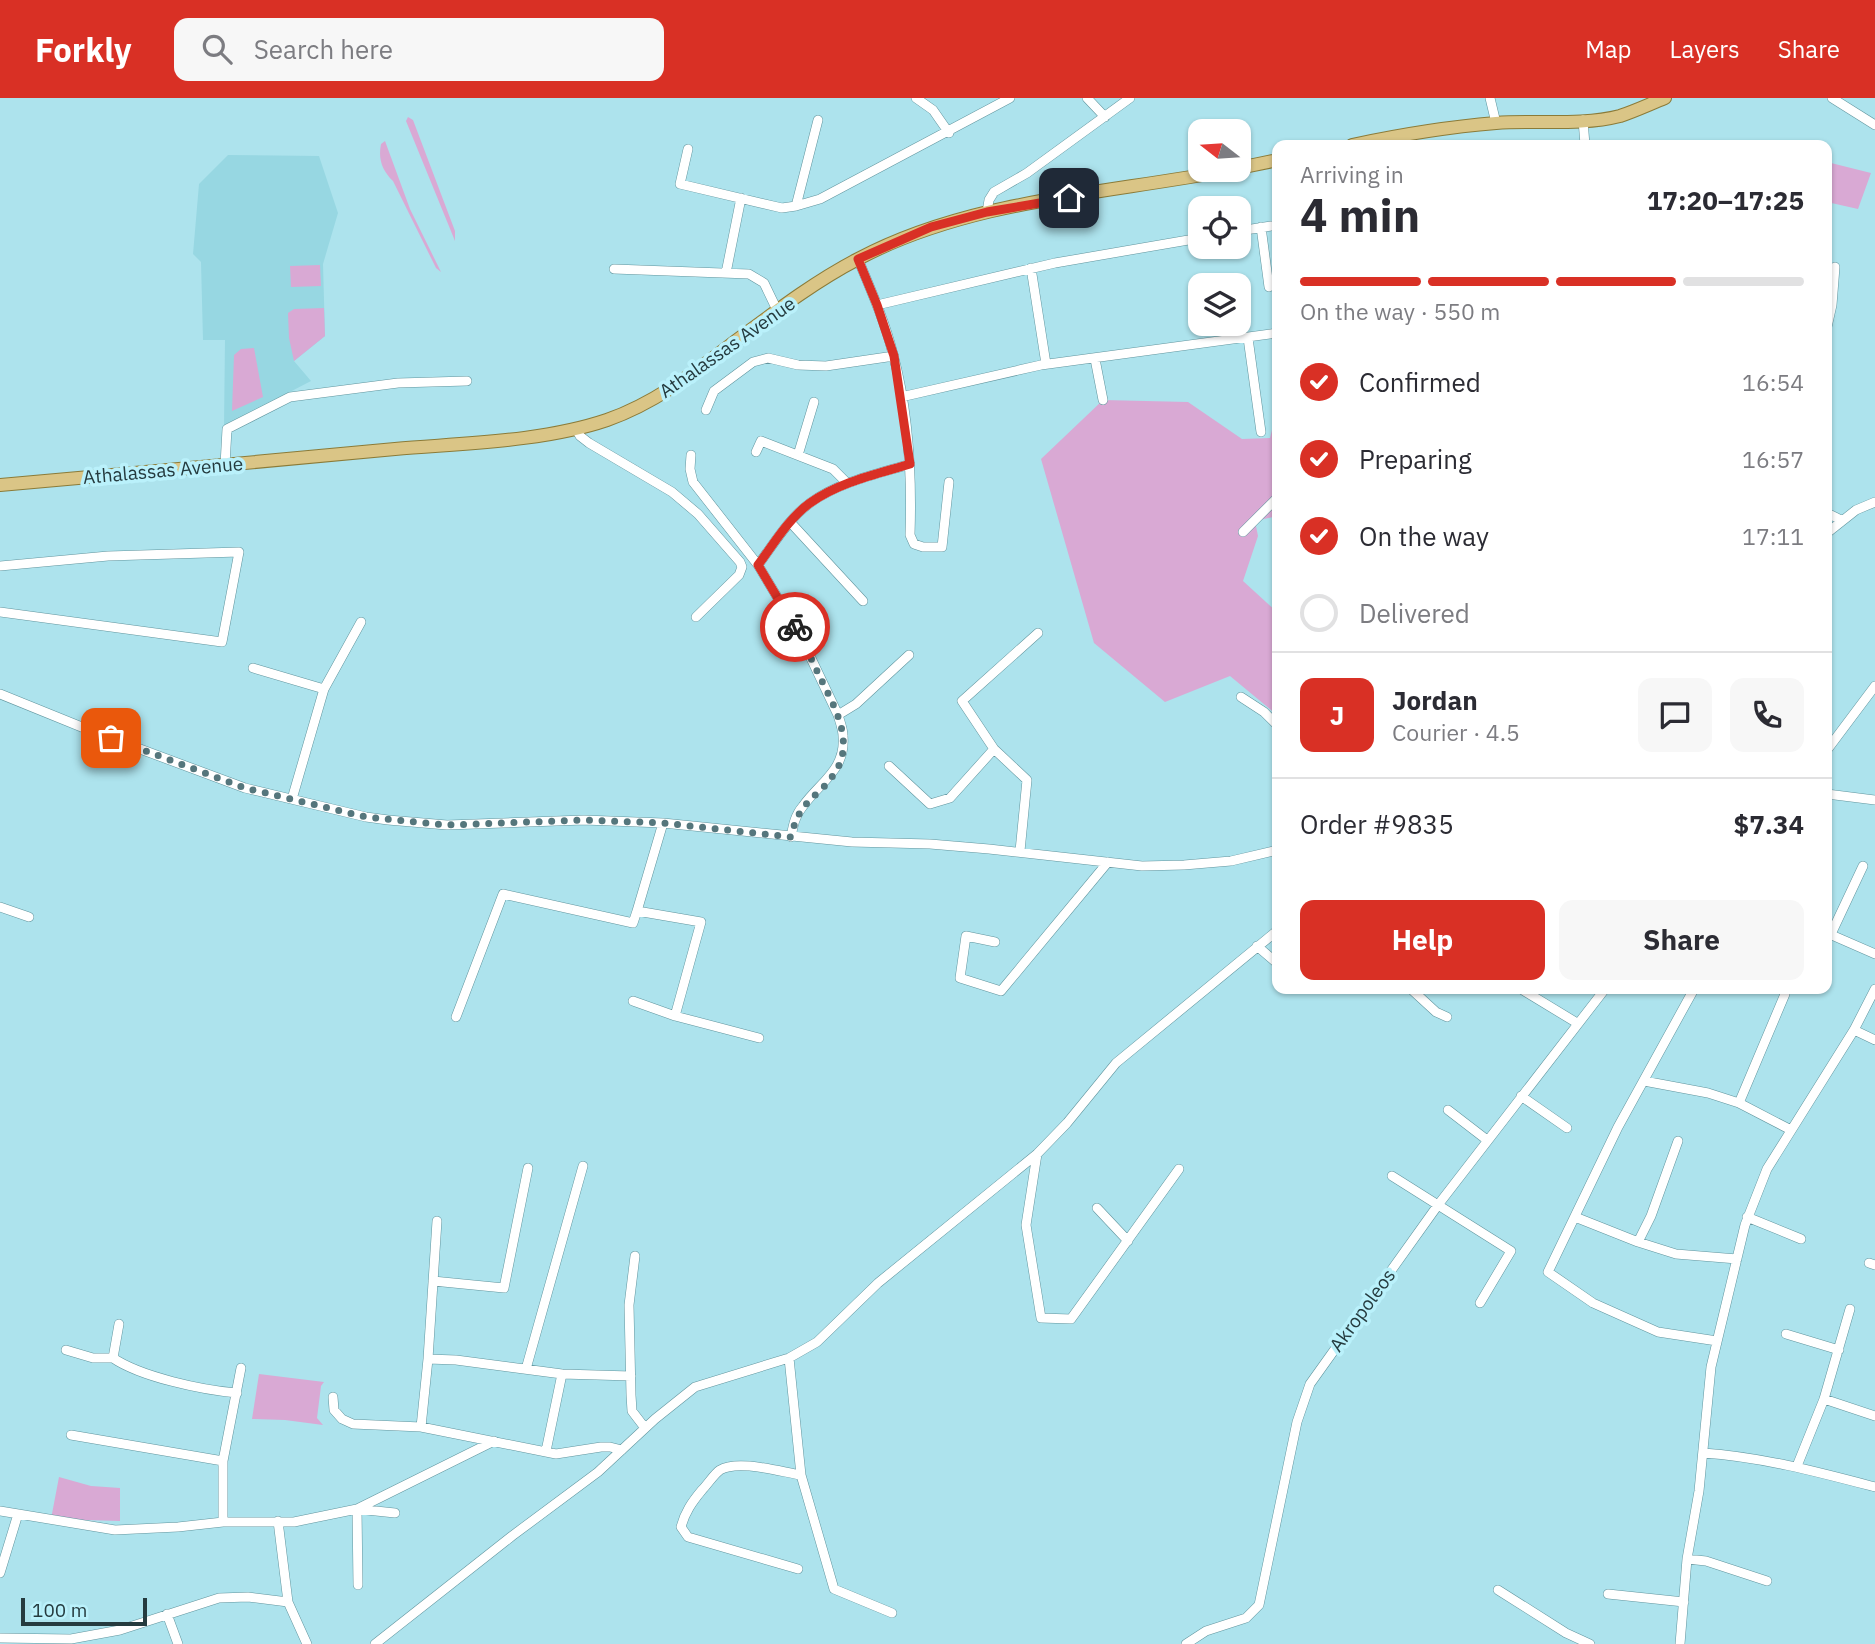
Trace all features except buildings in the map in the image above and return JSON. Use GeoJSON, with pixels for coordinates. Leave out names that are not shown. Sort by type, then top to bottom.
{"type":"FeatureCollection","features":[{"type":"Feature","properties":{"kind":"main road"},"geometry":{"type":"LineString","coordinates":[[1399,140],[1496,123],[1619,116],[1665,98]]}},
{"type":"Feature","properties":{"kind":"main road"},"geometry":{"type":"LineString","coordinates":[[1251,166],[1272,161]]}},
{"type":"Feature","properties":{"kind":"main road","name":"Athalassas Avenue"},"geometry":{"type":"LineString","coordinates":[[0,485],[532,436],[576,429],[607,420],[654,398],[682,381],[777,310],[858,259],[931,227],[987,212],[1188,177]]}},
{"type":"Feature","properties":{"kind":"street"},"geometry":{"type":"LineString","coordinates":[[916,98],[933,110],[949,132]]}},
{"type":"Feature","properties":{"kind":"street"},"geometry":{"type":"LineString","coordinates":[[688,149],[680,184],[782,208],[796,206],[820,199],[1010,98]]}},
{"type":"Feature","properties":{"kind":"street"},"geometry":{"type":"LineString","coordinates":[[1087,98],[1105,117]]}},
{"type":"Feature","properties":{"kind":"street"},"geometry":{"type":"LineString","coordinates":[[987,212],[989,200],[995,192],[1027,173],[1130,98]]}},
{"type":"Feature","properties":{"kind":"street"},"geometry":{"type":"LineString","coordinates":[[1490,98],[1496,123]]}},
{"type":"Feature","properties":{"kind":"street"},"geometry":{"type":"LineString","coordinates":[[1832,98],[1851,107],[1875,124]]}},
{"type":"Feature","properties":{"kind":"street"},"geometry":{"type":"LineString","coordinates":[[796,206],[818,120]]}},
{"type":"Feature","properties":{"kind":"street"},"geometry":{"type":"LineString","coordinates":[[1583,120],[1585,140]]}},
{"type":"Feature","properties":{"kind":"street"},"geometry":{"type":"LineString","coordinates":[[726,273],[741,198]]}},
{"type":"Feature","properties":{"kind":"street"},"geometry":{"type":"LineString","coordinates":[[1251,229],[1272,226]]}},
{"type":"Feature","properties":{"kind":"street"},"geometry":{"type":"LineString","coordinates":[[1261,227],[1269,287]]}},
{"type":"Feature","properties":{"kind":"street"},"geometry":{"type":"LineString","coordinates":[[877,305],[1031,268],[1188,240]]}},
{"type":"Feature","properties":{"kind":"street"},"geometry":{"type":"LineString","coordinates":[[858,259],[894,356],[910,464],[910,536],[914,544],[942,547],[949,482]]}},
{"type":"Feature","properties":{"kind":"street"},"geometry":{"type":"LineString","coordinates":[[1832,305],[1835,267]]}},
{"type":"Feature","properties":{"kind":"street"},"geometry":{"type":"LineString","coordinates":[[1031,268],[1046,364]]}},
{"type":"Feature","properties":{"kind":"street"},"geometry":{"type":"LineString","coordinates":[[614,269],[749,274],[764,283],[777,310]]}},
{"type":"Feature","properties":{"kind":"street"},"geometry":{"type":"LineString","coordinates":[[901,397],[1046,364],[1272,334]]}},
{"type":"Feature","properties":{"kind":"street"},"geometry":{"type":"LineString","coordinates":[[1248,338],[1261,432]]}},
{"type":"Feature","properties":{"kind":"street"},"geometry":{"type":"LineString","coordinates":[[706,411],[713,391],[753,362],[768,358],[798,365],[826,366],[894,356]]}},
{"type":"Feature","properties":{"kind":"street"},"geometry":{"type":"LineString","coordinates":[[1095,359],[1104,400]]}},
{"type":"Feature","properties":{"kind":"street"},"geometry":{"type":"LineString","coordinates":[[225,465],[227,429],[290,397],[398,383],[467,381]]}},
{"type":"Feature","properties":{"kind":"street"},"geometry":{"type":"LineString","coordinates":[[798,455],[814,402]]}},
{"type":"Feature","properties":{"kind":"street"},"geometry":{"type":"LineString","coordinates":[[576,429],[589,443],[672,492],[698,514],[740,562],[742,567],[739,575],[696,617]]}},
{"type":"Feature","properties":{"kind":"street"},"geometry":{"type":"LineString","coordinates":[[757,452],[761,441],[833,469],[847,484]]}},
{"type":"Feature","properties":{"kind":"street"},"geometry":{"type":"LineString","coordinates":[[691,456],[693,482],[758,565],[800,635],[838,715],[843,737],[842,756],[835,772],[802,806],[791,837]]}},
{"type":"Feature","properties":{"kind":"street"},"geometry":{"type":"LineString","coordinates":[[758,565],[809,503],[847,484],[910,464]]}},
{"type":"Feature","properties":{"kind":"street"},"geometry":{"type":"LineString","coordinates":[[1832,528],[1856,510],[1875,502]]}},
{"type":"Feature","properties":{"kind":"street"},"geometry":{"type":"LineString","coordinates":[[1243,533],[1272,503]]}},
{"type":"Feature","properties":{"kind":"street"},"geometry":{"type":"LineString","coordinates":[[1832,516],[1841,520]]}},
{"type":"Feature","properties":{"kind":"street"},"geometry":{"type":"LineString","coordinates":[[791,523],[863,601]]}},
{"type":"Feature","properties":{"kind":"street"},"geometry":{"type":"LineString","coordinates":[[0,566],[108,556],[239,552],[222,642],[0,612]]}},
{"type":"Feature","properties":{"kind":"street"},"geometry":{"type":"LineString","coordinates":[[292,799],[324,689],[361,622]]}},
{"type":"Feature","properties":{"kind":"street"},"geometry":{"type":"LineString","coordinates":[[1020,852],[1027,780],[994,749],[962,701],[1038,633]]}},
{"type":"Feature","properties":{"kind":"street"},"geometry":{"type":"LineString","coordinates":[[838,715],[856,704],[909,655]]}},
{"type":"Feature","properties":{"kind":"street"},"geometry":{"type":"LineString","coordinates":[[253,668],[324,689]]}},
{"type":"Feature","properties":{"kind":"street"},"geometry":{"type":"LineString","coordinates":[[1832,743],[1875,686]]}},
{"type":"Feature","properties":{"kind":"street"},"geometry":{"type":"LineString","coordinates":[[0,694],[245,788],[366,817],[447,825],[584,820],[663,823],[852,842],[930,844],[1020,852],[1142,866],[1231,861],[1272,851]]}},
{"type":"Feature","properties":{"kind":"street"},"geometry":{"type":"LineString","coordinates":[[1241,697],[1272,720]]}},
{"type":"Feature","properties":{"kind":"street"},"geometry":{"type":"LineString","coordinates":[[889,766],[930,804],[950,798],[994,749]]}},
{"type":"Feature","properties":{"kind":"street"},"geometry":{"type":"LineString","coordinates":[[1832,795],[1875,800]]}},
{"type":"Feature","properties":{"kind":"street"},"geometry":{"type":"LineString","coordinates":[[457,1017],[503,894],[633,923],[663,823]]}},
{"type":"Feature","properties":{"kind":"street"},"geometry":{"type":"LineString","coordinates":[[995,942],[966,936],[960,978],[1001,992],[1108,862]]}},
{"type":"Feature","properties":{"kind":"street"},"geometry":{"type":"LineString","coordinates":[[1832,928],[1863,866]]}},
{"type":"Feature","properties":{"kind":"street"},"geometry":{"type":"LineString","coordinates":[[0,907],[29,917]]}},
{"type":"Feature","properties":{"kind":"street"},"geometry":{"type":"LineString","coordinates":[[637,911],[701,922],[675,1016]]}},
{"type":"Feature","properties":{"kind":"street"},"geometry":{"type":"LineString","coordinates":[[375,1644],[512,1535],[598,1472],[645,1428],[695,1387],[789,1358],[817,1342],[877,1283],[1037,1154],[1068,1123],[1115,1063],[1272,935]]}},
{"type":"Feature","properties":{"kind":"street"},"geometry":{"type":"LineString","coordinates":[[1832,935],[1875,954]]}},
{"type":"Feature","properties":{"kind":"street"},"geometry":{"type":"LineString","coordinates":[[1257,946],[1272,959]]}},
{"type":"Feature","properties":{"kind":"street"},"geometry":{"type":"LineString","coordinates":[[1680,1644],[1711,1367],[1747,1217],[1768,1169],[1854,1030],[1875,989]]}},
{"type":"Feature","properties":{"kind":"street"},"geometry":{"type":"LineString","coordinates":[[1416,994],[1436,1012],[1447,1017]]}},
{"type":"Feature","properties":{"kind":"street"},"geometry":{"type":"LineString","coordinates":[[1529,994],[1577,1024]]}},
{"type":"Feature","properties":{"kind":"street","name":"Akropoleos"},"geometry":{"type":"LineString","coordinates":[[1186,1644],[1206,1631],[1246,1618],[1259,1605],[1292,1442],[1306,1394],[1326,1360],[1438,1205],[1601,994]]}},
{"type":"Feature","properties":{"kind":"street"},"geometry":{"type":"LineString","coordinates":[[1691,994],[1618,1127],[1548,1272],[1592,1303],[1658,1332],[1717,1341]]}},
{"type":"Feature","properties":{"kind":"street"},"geometry":{"type":"LineString","coordinates":[[1738,1103],[1785,994]]}},
{"type":"Feature","properties":{"kind":"street"},"geometry":{"type":"LineString","coordinates":[[633,1001],[675,1016],[759,1038]]}},
{"type":"Feature","properties":{"kind":"street"},"geometry":{"type":"LineString","coordinates":[[1854,1030],[1875,1041]]}},
{"type":"Feature","properties":{"kind":"street"},"geometry":{"type":"LineString","coordinates":[[1644,1081],[1708,1093],[1738,1103],[1791,1130]]}},
{"type":"Feature","properties":{"kind":"street"},"geometry":{"type":"LineString","coordinates":[[1521,1096],[1567,1128]]}},
{"type":"Feature","properties":{"kind":"street"},"geometry":{"type":"LineString","coordinates":[[1448,1110],[1487,1140]]}},
{"type":"Feature","properties":{"kind":"street"},"geometry":{"type":"LineString","coordinates":[[1638,1242],[1651,1216],[1678,1141]]}},
{"type":"Feature","properties":{"kind":"street"},"geometry":{"type":"LineString","coordinates":[[1037,1154],[1026,1225],[1041,1318],[1071,1319],[1179,1169]]}},
{"type":"Feature","properties":{"kind":"street"},"geometry":{"type":"LineString","coordinates":[[526,1369],[583,1166]]}},
{"type":"Feature","properties":{"kind":"street"},"geometry":{"type":"LineString","coordinates":[[433,1281],[504,1288],[528,1168]]}},
{"type":"Feature","properties":{"kind":"street"},"geometry":{"type":"LineString","coordinates":[[1392,1176],[1511,1251],[1480,1303]]}},
{"type":"Feature","properties":{"kind":"street"},"geometry":{"type":"LineString","coordinates":[[1097,1208],[1128,1241]]}},
{"type":"Feature","properties":{"kind":"street"},"geometry":{"type":"LineString","coordinates":[[1575,1217],[1676,1254],[1737,1259]]}},
{"type":"Feature","properties":{"kind":"street"},"geometry":{"type":"LineString","coordinates":[[1747,1217],[1801,1239]]}},
{"type":"Feature","properties":{"kind":"street"},"geometry":{"type":"LineString","coordinates":[[421,1427],[437,1221]]}},
{"type":"Feature","properties":{"kind":"street"},"geometry":{"type":"LineString","coordinates":[[635,1256],[629,1305],[632,1411],[645,1428]]}},
{"type":"Feature","properties":{"kind":"street"},"geometry":{"type":"LineString","coordinates":[[1797,1466],[1825,1399],[1850,1309]]}},
{"type":"Feature","properties":{"kind":"street"},"geometry":{"type":"LineString","coordinates":[[113,1358],[119,1324]]}},
{"type":"Feature","properties":{"kind":"street"},"geometry":{"type":"LineString","coordinates":[[1786,1334],[1839,1350]]}},
{"type":"Feature","properties":{"kind":"street"},"geometry":{"type":"LineString","coordinates":[[66,1350],[93,1358],[113,1358],[134,1369],[215,1391],[237,1393]]}},
{"type":"Feature","properties":{"kind":"street"},"geometry":{"type":"LineString","coordinates":[[789,1358],[801,1475],[834,1589],[892,1613]]}},
{"type":"Feature","properties":{"kind":"street"},"geometry":{"type":"LineString","coordinates":[[428,1359],[456,1360],[562,1374],[631,1376]]}},
{"type":"Feature","properties":{"kind":"street"},"geometry":{"type":"LineString","coordinates":[[223,1522],[223,1461],[241,1368]]}},
{"type":"Feature","properties":{"kind":"street"},"geometry":{"type":"LineString","coordinates":[[546,1451],[562,1374]]}},
{"type":"Feature","properties":{"kind":"street"},"geometry":{"type":"LineString","coordinates":[[333,1397],[334,1410],[342,1419],[354,1424],[421,1427],[556,1454],[610,1447],[622,1450]]}},
{"type":"Feature","properties":{"kind":"street"},"geometry":{"type":"LineString","coordinates":[[1825,1399],[1875,1416]]}},
{"type":"Feature","properties":{"kind":"street"},"geometry":{"type":"LineString","coordinates":[[71,1435],[223,1461]]}},
{"type":"Feature","properties":{"kind":"street"},"geometry":{"type":"LineString","coordinates":[[0,1511],[115,1530],[223,1522],[294,1522],[357,1509],[494,1441]]}},
{"type":"Feature","properties":{"kind":"street"},"geometry":{"type":"LineString","coordinates":[[1703,1453],[1744,1456],[1797,1466],[1875,1487]]}},
{"type":"Feature","properties":{"kind":"street"},"geometry":{"type":"LineString","coordinates":[[798,1569],[688,1538],[681,1527],[690,1504],[719,1470],[731,1466],[746,1466],[801,1475]]}},
{"type":"Feature","properties":{"kind":"street"},"geometry":{"type":"LineString","coordinates":[[357,1509],[395,1513]]}},
{"type":"Feature","properties":{"kind":"street"},"geometry":{"type":"LineString","coordinates":[[357,1509],[358,1585]]}},
{"type":"Feature","properties":{"kind":"street"},"geometry":{"type":"LineString","coordinates":[[0,1573],[18,1514]]}},
{"type":"Feature","properties":{"kind":"street"},"geometry":{"type":"LineString","coordinates":[[278,1521],[288,1602],[307,1644]]}},
{"type":"Feature","properties":{"kind":"street"},"geometry":{"type":"LineString","coordinates":[[1688,1559],[1706,1560],[1768,1581]]}},
{"type":"Feature","properties":{"kind":"street"},"geometry":{"type":"LineString","coordinates":[[1498,1590],[1556,1627],[1590,1644]]}},
{"type":"Feature","properties":{"kind":"street"},"geometry":{"type":"LineString","coordinates":[[1608,1594],[1684,1602]]}},
{"type":"Feature","properties":{"kind":"street"},"geometry":{"type":"LineString","coordinates":[[0,1639],[71,1639],[120,1630],[219,1598],[248,1597],[288,1602]]}},
{"type":"Feature","properties":{"kind":"street"},"geometry":{"type":"LineString","coordinates":[[167,1614],[178,1644]]}},
{"type":"Feature","properties":{"kind":"shaded area"},"geometry":{"type":"Polygon","coordinates":[[[408,117],[413,120],[455,231],[455,241],[406,121],[408,117]]]}},
{"type":"Feature","properties":{"kind":"shaded area"},"geometry":{"type":"Polygon","coordinates":[[[385,141],[410,209],[441,272],[436,268],[393,181],[386,173],[380,149],[385,141]]]}},
{"type":"Feature","properties":{"kind":"shaded area"},"geometry":{"type":"Polygon","coordinates":[[[228,155],[319,156],[338,213],[323,264],[325,336],[294,361],[311,381],[224,426],[225,340],[203,340],[201,262],[193,254],[199,184],[228,155]]]}},
{"type":"Feature","properties":{"kind":"shaded area"},"geometry":{"type":"Polygon","coordinates":[[[1832,163],[1871,173],[1858,209],[1832,203],[1832,163]]]}},
{"type":"Feature","properties":{"kind":"shaded area"},"geometry":{"type":"Polygon","coordinates":[[[320,265],[321,286],[291,287],[290,266],[320,265]]]}},
{"type":"Feature","properties":{"kind":"shaded area"},"geometry":{"type":"Polygon","coordinates":[[[324,308],[325,336],[294,361],[289,338],[288,313],[294,309],[324,308]]]}},
{"type":"Feature","properties":{"kind":"shaded area"},"geometry":{"type":"Polygon","coordinates":[[[254,348],[263,397],[232,411],[234,355],[241,349],[254,348]]]}},
{"type":"Feature","properties":{"kind":"shaded area"},"geometry":{"type":"Polygon","coordinates":[[[1103,400],[1188,402],[1242,439],[1270,438],[1272,430],[1272,517],[1255,521],[1258,536],[1243,581],[1272,607],[1272,711],[1230,676],[1165,702],[1094,643],[1041,459],[1103,400]]]}},
{"type":"Feature","properties":{"kind":"shaded area"},"geometry":{"type":"Polygon","coordinates":[[[259,1374],[324,1382],[321,1386],[317,1418],[323,1425],[252,1419],[259,1374]]]}},
{"type":"Feature","properties":{"kind":"shaded area"},"geometry":{"type":"Polygon","coordinates":[[[59,1477],[91,1486],[120,1488],[120,1521],[51,1519],[59,1477]]]}},
{"type":"Feature","properties":{"kind":"way so far"},"geometry":{"type":"LineString","coordinates":[[111,738],[245,788],[366,817],[447,825],[584,820],[663,823],[791,837],[802,806],[835,772],[842,756],[843,737],[838,715],[795,627]]}},
{"type":"Feature","properties":{"kind":"route"},"geometry":{"type":"LineString","coordinates":[[795,627],[758,565],[809,503],[847,484],[910,464],[894,356],[858,259],[931,227],[987,212],[1069,198]]}}]}
